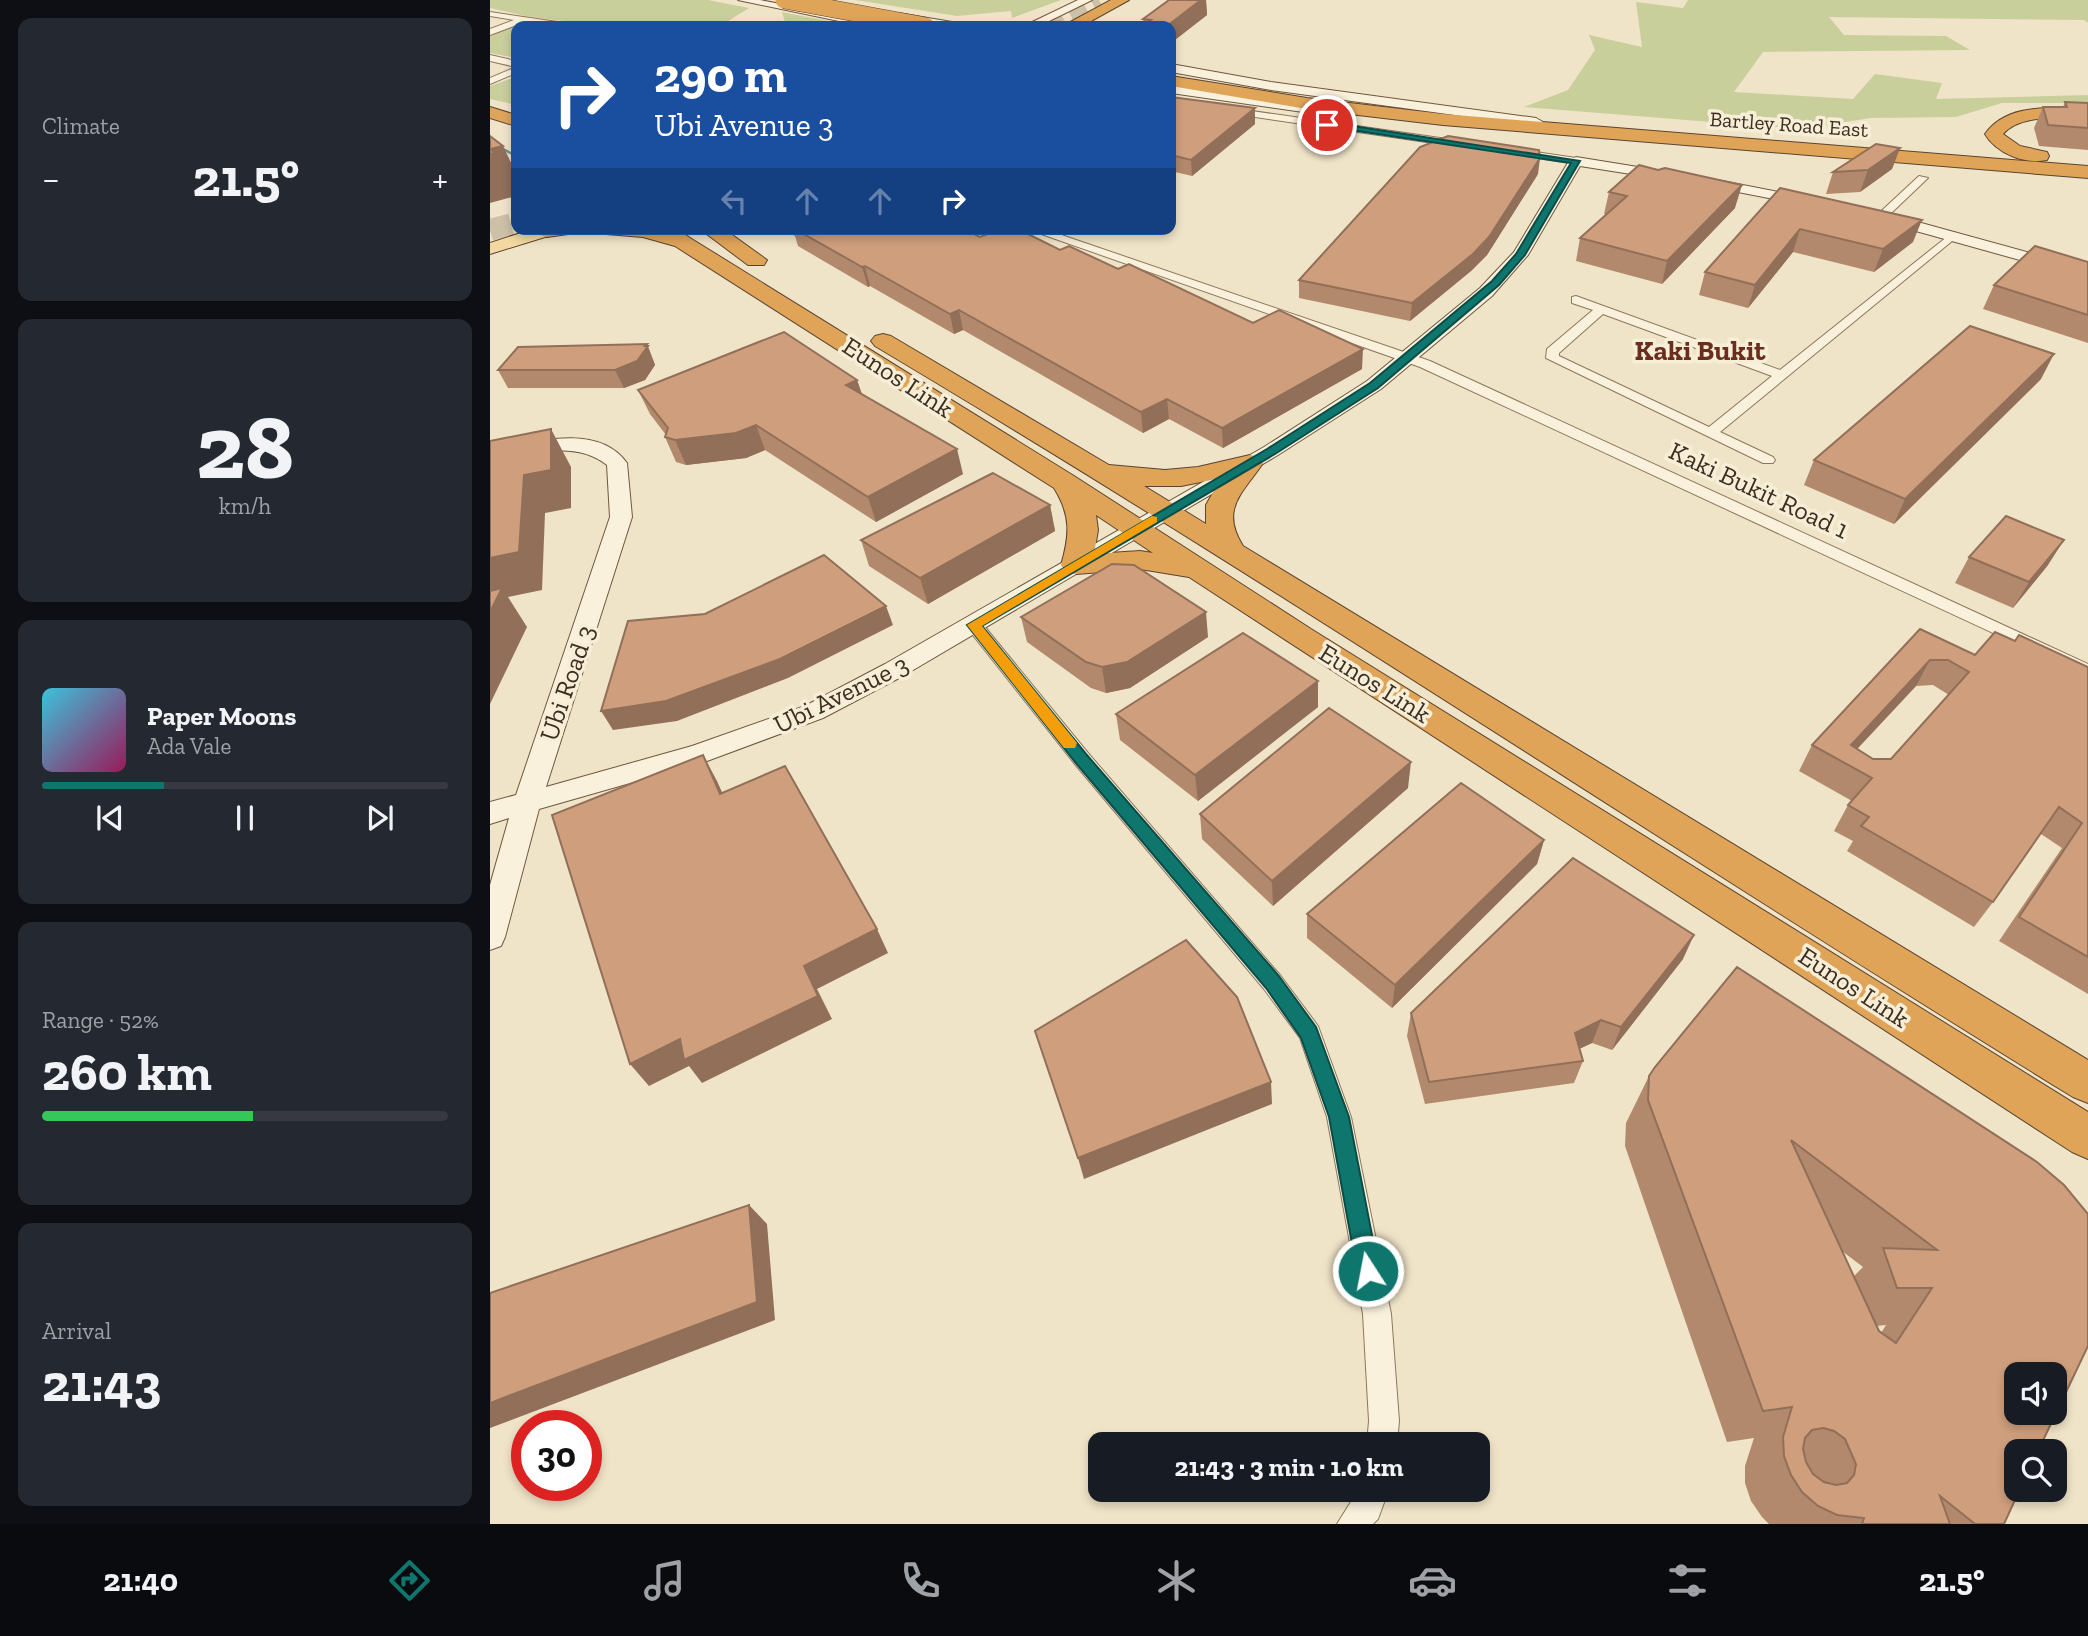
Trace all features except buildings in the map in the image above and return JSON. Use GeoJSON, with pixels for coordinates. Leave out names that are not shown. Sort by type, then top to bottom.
{"type":"FeatureCollection","features":[{"type":"Feature","properties":{"kind":"highway"},"geometry":{"type":"LineString","coordinates":[[759,0],[866,21]]}},
{"type":"Feature","properties":{"kind":"highway"},"geometry":{"type":"LineString","coordinates":[[1084,21],[1122,0]]}},
{"type":"Feature","properties":{"kind":"highway"},"geometry":{"type":"LineString","coordinates":[[782,4],[893,21]]}},
{"type":"Feature","properties":{"kind":"highway"},"geometry":{"type":"LineString","coordinates":[[1176,76],[1321,103]]}},
{"type":"Feature","properties":{"kind":"highway"},"geometry":{"type":"LineString","coordinates":[[1176,82],[1321,103]]}},
{"type":"Feature","properties":{"kind":"highway","name":"Bartley Road East"},"geometry":{"type":"LineString","coordinates":[[1321,103],[1536,122],[1925,149],[2086,166]]}},
{"type":"Feature","properties":{"kind":"highway","name":"Bartley Road East"},"geometry":{"type":"LineString","coordinates":[[1321,103],[1486,126],[1823,149],[2016,166],[2086,166]]}},
{"type":"Feature","properties":{"kind":"highway"},"geometry":{"type":"LineString","coordinates":[[1925,149],[1958,149],[2003,114],[2023,110],[2088,111]]}},
{"type":"Feature","properties":{"kind":"highway"},"geometry":{"type":"LineString","coordinates":[[2086,166],[2013,150],[2001,144],[1994,134],[2004,122],[2019,117],[2088,111]]}},
{"type":"Feature","properties":{"kind":"highway"},"geometry":{"type":"LineString","coordinates":[[490,112],[511,119]]}},
{"type":"Feature","properties":{"kind":"highway"},"geometry":{"type":"LineString","coordinates":[[490,125],[511,132]]}},
{"type":"Feature","properties":{"kind":"highway"},"geometry":{"type":"LineString","coordinates":[[1823,149],[1910,164],[1920,170],[1923,178],[1937,169],[1952,165],[2016,166]]}},
{"type":"Feature","properties":{"kind":"highway"},"geometry":{"type":"LineString","coordinates":[[719,235],[779,275]]}},
{"type":"Feature","properties":{"kind":"highway","name":"Eunos Link"},"geometry":{"type":"LineString","coordinates":[[672,236],[1136,529],[1221,566],[1512,725],[1947,998],[2088,1083]]}},
{"type":"Feature","properties":{"kind":"highway","name":"Eunos Link"},"geometry":{"type":"LineString","coordinates":[[810,295],[1165,513],[1221,566],[2088,1137]]}},
{"type":"Feature","properties":{"kind":"highway"},"geometry":{"type":"LineString","coordinates":[[1064,482],[1083,509],[1083,539],[1076,565],[1140,560],[1221,566],[1223,541],[1219,513],[1228,486],[1250,464]]}},
{"type":"Feature","properties":{"kind":"highway"},"geometry":{"type":"LineString","coordinates":[[1090,466],[1132,478],[1177,480],[1250,464]]}},
{"type":"Feature","properties":{"kind":"main road"},"geometry":{"type":"LineString","coordinates":[[490,234],[511,225]]}},
{"type":"Feature","properties":{"kind":"main road"},"geometry":{"type":"LineString","coordinates":[[490,234],[511,230]]}},
{"type":"Feature","properties":{"kind":"main road"},"geometry":{"type":"LineString","coordinates":[[490,249],[539,235]]}},
{"type":"Feature","properties":{"kind":"street"},"geometry":{"type":"LineString","coordinates":[[743,0],[782,4],[856,21]]}},
{"type":"Feature","properties":{"kind":"street"},"geometry":{"type":"LineString","coordinates":[[782,4],[796,0]]}},
{"type":"Feature","properties":{"kind":"street"},"geometry":{"type":"LineString","coordinates":[[807,0],[929,21]]}},
{"type":"Feature","properties":{"kind":"street"},"geometry":{"type":"LineString","coordinates":[[1056,21],[1087,0]]}},
{"type":"Feature","properties":{"kind":"street"},"geometry":{"type":"LineString","coordinates":[[1056,21],[1113,0]]}},
{"type":"Feature","properties":{"kind":"street"},"geometry":{"type":"LineString","coordinates":[[490,14],[531,21]]}},
{"type":"Feature","properties":{"kind":"street"},"geometry":{"type":"LineString","coordinates":[[490,32],[511,24]]}},
{"type":"Feature","properties":{"kind":"street"},"geometry":{"type":"LineString","coordinates":[[490,58],[511,63]]}},
{"type":"Feature","properties":{"kind":"street","name":"Bartley Road East"},"geometry":{"type":"LineString","coordinates":[[1176,69],[1271,86],[1536,122]]}},
{"type":"Feature","properties":{"kind":"street"},"geometry":{"type":"LineString","coordinates":[[490,81],[511,72]]}},
{"type":"Feature","properties":{"kind":"street","name":"Bartley Road East"},"geometry":{"type":"LineString","coordinates":[[1176,90],[1388,119],[1486,126]]}},
{"type":"Feature","properties":{"kind":"street"},"geometry":{"type":"LineString","coordinates":[[1219,109],[1477,147]]}},
{"type":"Feature","properties":{"kind":"street"},"geometry":{"type":"LineString","coordinates":[[1501,150],[1691,180],[1827,206]]}},
{"type":"Feature","properties":{"kind":"street","name":"Ubi Avenue 3"},"geometry":{"type":"LineString","coordinates":[[490,813],[698,754],[773,728],[859,690],[1250,464],[1341,409],[1486,292],[1520,255],[1576,161]]}},
{"type":"Feature","properties":{"kind":"street"},"geometry":{"type":"LineString","coordinates":[[1875,216],[1898,202],[1923,178]]}},
{"type":"Feature","properties":{"kind":"street"},"geometry":{"type":"LineString","coordinates":[[1898,202],[1906,216],[1919,226]]}},
{"type":"Feature","properties":{"kind":"street"},"geometry":{"type":"LineString","coordinates":[[1875,216],[1953,235],[2088,274]]}},
{"type":"Feature","properties":{"kind":"street","name":"Kaki Bukit Road 1"},"geometry":{"type":"LineString","coordinates":[[1049,235],[1425,364],[2088,671]]}},
{"type":"Feature","properties":{"kind":"street"},"geometry":{"type":"LineString","coordinates":[[1711,432],[1953,235]]}},
{"type":"Feature","properties":{"kind":"street"},"geometry":{"type":"LineString","coordinates":[[1576,300],[1782,375]]}},
{"type":"Feature","properties":{"kind":"street"},"geometry":{"type":"LineString","coordinates":[[1602,309],[1552,352],[1553,358],[1768,460]]}},
{"type":"Feature","properties":{"kind":"street","name":"Ubi Road 3"},"geometry":{"type":"LineString","coordinates":[[490,458],[547,447],[586,446],[609,454],[617,463],[621,517],[527,803],[490,937]]}},
{"type":"Feature","properties":{"kind":"street"},"geometry":{"type":"LineString","coordinates":[[974,625],[1081,758],[1272,982],[1310,1033],[1339,1117],[1377,1314],[1382,1432]]}},
{"type":"Feature","properties":{"kind":"street"},"geometry":{"type":"LineString","coordinates":[[1352,1524],[1369,1502]]}},
{"type":"Feature","properties":{"kind":"green space"},"geometry":{"type":"Polygon","coordinates":[[[490,0],[708,0],[749,8],[728,21],[564,21],[490,8],[490,0]]]}},
{"type":"Feature","properties":{"kind":"green space"},"geometry":{"type":"Polygon","coordinates":[[[855,0],[1061,0],[1012,18],[1011,11],[957,16],[855,0]]]}},
{"type":"Feature","properties":{"kind":"green space"},"geometry":{"type":"Polygon","coordinates":[[[1688,0],[2088,0],[2088,23],[2084,20],[1829,17],[1844,35],[1946,36],[1970,50],[1763,52],[1734,92],[1853,99],[1875,74],[1942,83],[1936,99],[2088,95],[2088,103],[2002,103],[1956,117],[1871,118],[1799,129],[1524,107],[1568,90],[1595,50],[1589,35],[1642,47],[1636,2],[1683,8],[1688,0]]]}},
{"type":"Feature","properties":{"kind":"green space"},"geometry":{"type":"Polygon","coordinates":[[[782,12],[828,21],[785,21],[782,12]]]}},
{"type":"Feature","properties":{"kind":"green space"},"geometry":{"type":"Polygon","coordinates":[[[511,29],[511,57],[490,53],[490,35],[511,29]]]}},
{"type":"Feature","properties":{"kind":"green space"},"geometry":{"type":"Polygon","coordinates":[[[511,79],[511,104],[490,99],[490,86],[511,79]]]}},
{"type":"Feature","properties":{"kind":"waterway"},"geometry":{"type":"LineString","coordinates":[[490,142],[511,153]]}},
{"type":"Feature","properties":{"kind":"tunnel"},"geometry":{"type":"LineString","coordinates":[[1058,21],[1099,0]]}},
{"type":"Feature","properties":{"kind":"tunnel"},"geometry":{"type":"LineString","coordinates":[[490,230],[511,224]]}},
{"type":"Feature","properties":{"kind":"slow traffic"},"geometry":{"type":"LineString","coordinates":[[1069,743],[974,625],[1152,520]]}},
{"type":"Feature","properties":{"kind":"district","name":"Kaki Bukit"},"geometry":{"type":"Point","coordinates":[1700,350]}},
{"type":"Feature","properties":{"kind":"route"},"geometry":{"type":"LineString","coordinates":[[1327,125],[1576,161],[1520,255],[1496,283],[1374,385],[1341,409],[1300,431],[1271,451],[974,625],[1081,758],[1272,982],[1310,1033],[1339,1117],[1368,1271]]}}]}
